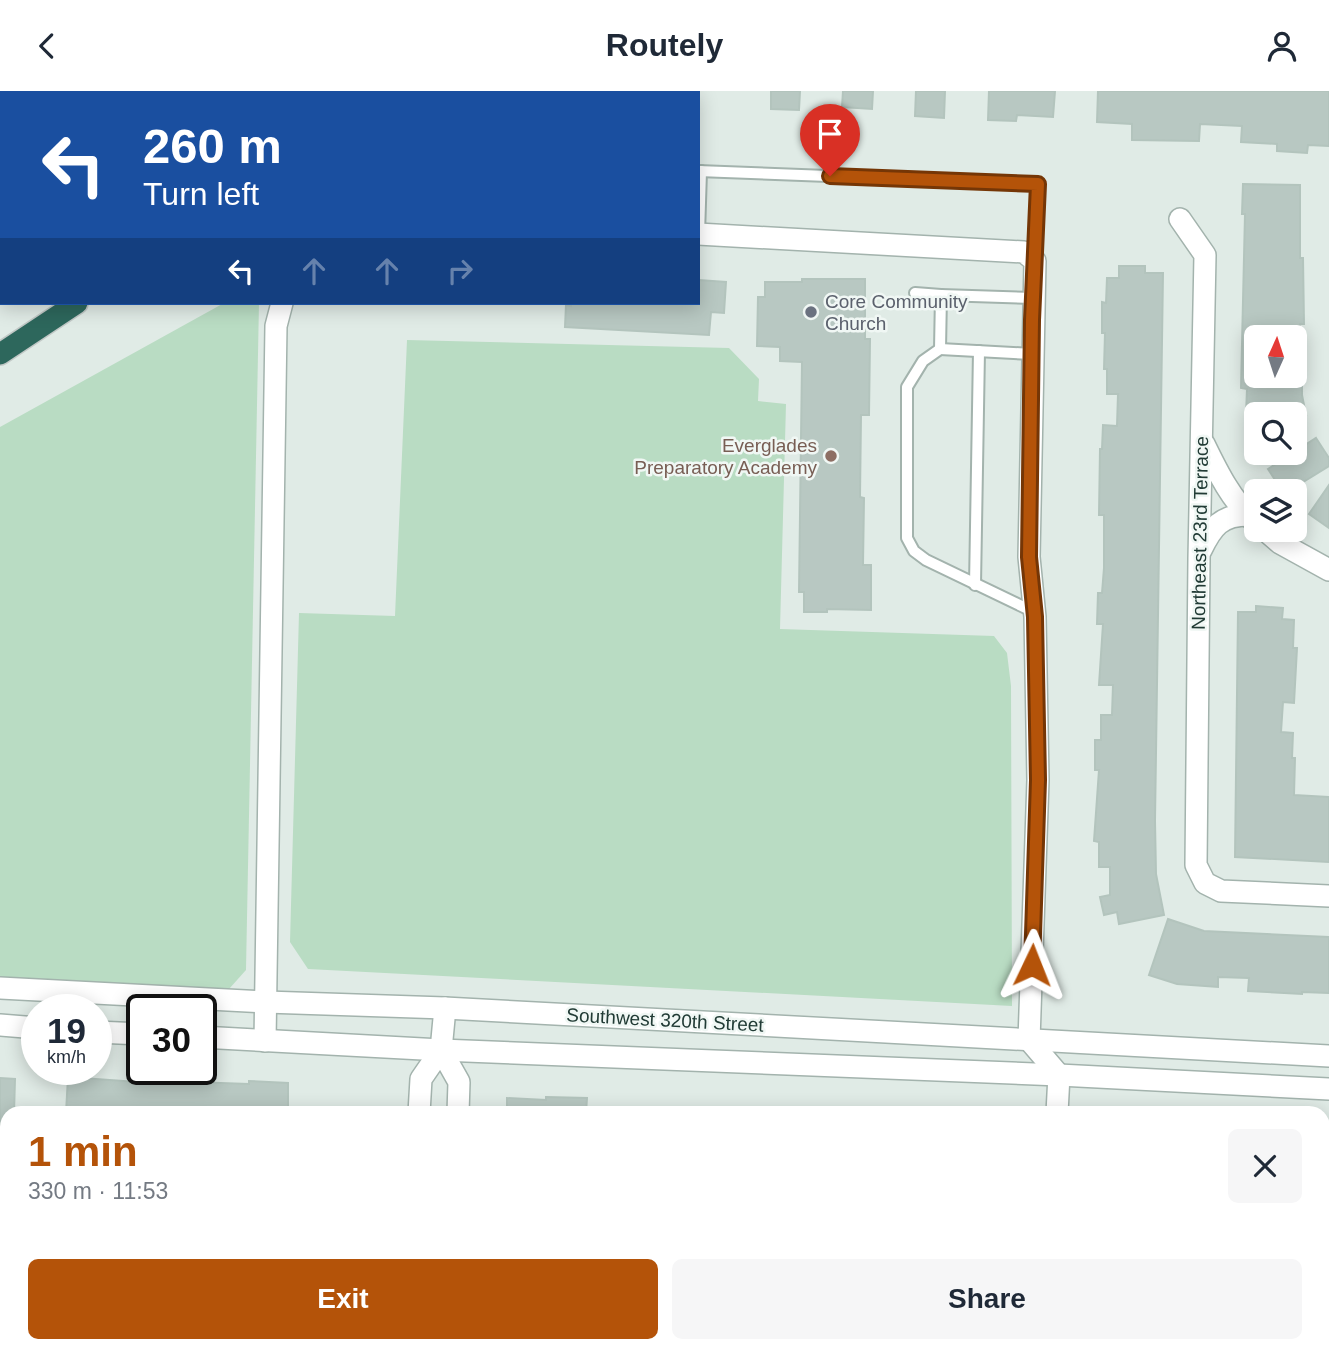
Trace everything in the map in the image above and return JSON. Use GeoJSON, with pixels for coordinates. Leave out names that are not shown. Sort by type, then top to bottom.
{"type":"FeatureCollection","features":[{"type":"Feature","properties":{"kind":"highway"},"geometry":{"type":"LineString","coordinates":[[0,354],[74,305]]}},
{"type":"Feature","properties":{"kind":"street","name":"Northeast 23rd Terrace"},"geometry":{"type":"LineString","coordinates":[[1180,219],[1205,255],[1195,855],[1199,873],[1212,888],[1230,893],[1329,896]]}},
{"type":"Feature","properties":{"kind":"street"},"geometry":{"type":"LineString","coordinates":[[700,234],[1024,252],[1034,261],[1029,557],[1034,612],[1038,780],[1029,1040],[1059,1075],[1058,1106]]}},
{"type":"Feature","properties":{"kind":"street"},"geometry":{"type":"LineString","coordinates":[[265,1041],[276,326],[281,305]]}},
{"type":"Feature","properties":{"kind":"street"},"geometry":{"type":"LineString","coordinates":[[1201,439],[1221,481],[1244,509]]}},
{"type":"Feature","properties":{"kind":"street"},"geometry":{"type":"LineString","coordinates":[[1199,559],[1206,539],[1224,518],[1234,515],[1244,517]]}},
{"type":"Feature","properties":{"kind":"street"},"geometry":{"type":"LineString","coordinates":[[1279,542],[1329,571]]}},
{"type":"Feature","properties":{"kind":"street","name":"Southwest 320th Street"},"geometry":{"type":"LineString","coordinates":[[0,988],[445,1008],[1329,1056]]}},
{"type":"Feature","properties":{"kind":"street"},"geometry":{"type":"LineString","coordinates":[[419,1106],[421,1079],[441,1050],[445,1008]]}},
{"type":"Feature","properties":{"kind":"street"},"geometry":{"type":"LineString","coordinates":[[0,1025],[21,1027]]}},
{"type":"Feature","properties":{"kind":"street","name":"Southwest 320th Street"},"geometry":{"type":"LineString","coordinates":[[217,1038],[1329,1089]]}},
{"type":"Feature","properties":{"kind":"street"},"geometry":{"type":"LineString","coordinates":[[441,1050],[459,1082],[458,1106]]}},
{"type":"Feature","properties":{"kind":"lane"},"geometry":{"type":"LineString","coordinates":[[700,171],[1038,184],[1034,261]]}},
{"type":"Feature","properties":{"kind":"lane"},"geometry":{"type":"LineString","coordinates":[[915,293],[1033,297]]}},
{"type":"Feature","properties":{"kind":"lane"},"geometry":{"type":"LineString","coordinates":[[940,349],[941,295]]}},
{"type":"Feature","properties":{"kind":"lane"},"geometry":{"type":"LineString","coordinates":[[1032,354],[940,349],[923,361],[907,387],[907,538],[914,551],[926,560],[1034,612]]}},
{"type":"Feature","properties":{"kind":"lane"},"geometry":{"type":"LineString","coordinates":[[975,585],[979,351]]}},
{"type":"Feature","properties":{"kind":"green space"},"geometry":{"type":"Polygon","coordinates":[[[220,305],[259,305],[246,970],[229,989],[0,978],[0,427],[220,305]]]}},
{"type":"Feature","properties":{"kind":"green space"},"geometry":{"type":"Polygon","coordinates":[[[407,340],[729,348],[759,379],[758,401],[786,404],[780,629],[994,636],[1007,653],[1011,686],[1012,1006],[308,969],[290,942],[299,613],[395,616],[407,340]]]}},
{"type":"Feature","properties":{"kind":"building"},"geometry":{"type":"Polygon","coordinates":[[[771,91],[800,91],[799,110],[771,109],[771,91]]]}},
{"type":"Feature","properties":{"kind":"building"},"geometry":{"type":"Polygon","coordinates":[[[843,91],[873,91],[872,109],[842,107],[843,91]]]}},
{"type":"Feature","properties":{"kind":"building"},"geometry":{"type":"Polygon","coordinates":[[[916,91],[945,91],[944,118],[915,116],[916,91]]]}},
{"type":"Feature","properties":{"kind":"building"},"geometry":{"type":"Polygon","coordinates":[[[989,91],[1055,91],[1053,117],[1017,115],[1016,121],[988,120],[989,91]]]}},
{"type":"Feature","properties":{"kind":"building"},"geometry":{"type":"Polygon","coordinates":[[[1098,91],[1329,91],[1329,146],[1308,145],[1307,153],[1277,151],[1277,144],[1241,142],[1242,126],[1200,124],[1199,141],[1132,140],[1132,124],[1097,122],[1098,91]]]}},
{"type":"Feature","properties":{"kind":"building"},"geometry":{"type":"Polygon","coordinates":[[[1243,184],[1300,185],[1304,324],[1244,325],[1244,388],[1241,388],[1245,214],[1242,214],[1243,184]]]}},
{"type":"Feature","properties":{"kind":"building"},"geometry":{"type":"Polygon","coordinates":[[[1119,266],[1145,266],[1145,273],[1163,273],[1155,821],[1156,874],[1164,915],[1119,924],[1117,912],[1104,915],[1100,897],[1110,895],[1110,867],[1099,867],[1099,842],[1094,841],[1099,770],[1095,770],[1095,740],[1101,740],[1101,715],[1112,715],[1113,685],[1099,685],[1103,624],[1097,624],[1098,593],[1102,593],[1104,568],[1104,515],[1099,515],[1100,449],[1103,425],[1117,426],[1118,394],[1107,394],[1102,302],[1106,303],[1107,278],[1119,278],[1119,266]]]}},
{"type":"Feature","properties":{"kind":"building","name":"Everglades Preparatory Academy"},"geometry":{"type":"Polygon","coordinates":[[[802,279],[865,279],[865,339],[870,339],[869,415],[861,415],[860,497],[864,498],[863,565],[871,565],[871,610],[827,609],[827,612],[804,612],[804,592],[799,592],[802,362],[780,361],[780,347],[757,346],[758,297],[765,297],[765,282],[802,282],[802,279]]]}},
{"type":"Feature","properties":{"kind":"building"},"geometry":{"type":"Polygon","coordinates":[[[700,280],[726,282],[724,313],[711,312],[709,335],[565,327],[566,305],[700,305],[700,280]]]}},
{"type":"Feature","properties":{"kind":"building"},"geometry":{"type":"Polygon","coordinates":[[[1247,389],[1302,389],[1303,402],[1246,402],[1247,389]]]}},
{"type":"Feature","properties":{"kind":"building"},"geometry":{"type":"Polygon","coordinates":[[[1316,438],[1329,458],[1329,466],[1307,480],[1274,479],[1268,469],[1274,465],[1307,465],[1307,444],[1316,438]]]}},
{"type":"Feature","properties":{"kind":"building"},"geometry":{"type":"Polygon","coordinates":[[[1329,485],[1329,528],[1309,514],[1329,485]]]}},
{"type":"Feature","properties":{"kind":"building"},"geometry":{"type":"Polygon","coordinates":[[[1256,606],[1283,608],[1282,619],[1294,620],[1293,648],[1297,648],[1294,703],[1283,702],[1281,732],[1293,733],[1294,795],[1329,797],[1329,862],[1235,857],[1238,612],[1256,612],[1256,606]]]}},
{"type":"Feature","properties":{"kind":"building"},"geometry":{"type":"Polygon","coordinates":[[[1168,919],[1204,931],[1329,937],[1329,993],[1248,991],[1249,978],[1218,977],[1218,987],[1177,984],[1149,975],[1168,919]]]}},
{"type":"Feature","properties":{"kind":"building"},"geometry":{"type":"Polygon","coordinates":[[[0,1078],[15,1079],[14,1106],[0,1106],[0,1078]]]}},
{"type":"Feature","properties":{"kind":"building"},"geometry":{"type":"Polygon","coordinates":[[[112,1080],[126,1081],[126,1085],[249,1084],[249,1081],[288,1083],[288,1106],[66,1106],[68,1085],[112,1085],[112,1080]]]}},
{"type":"Feature","properties":{"kind":"building"},"geometry":{"type":"Polygon","coordinates":[[[546,1097],[587,1098],[586,1106],[507,1106],[507,1098],[546,1100],[546,1097]]]}},
{"type":"Feature","properties":{"kind":"place","name":"Core Community Church"},"geometry":{"type":"Point","coordinates":[811,312]}},
{"type":"Feature","properties":{"kind":"place","name":"Everglades Preparatory Academy"},"geometry":{"type":"Point","coordinates":[831,456]}},
{"type":"Feature","properties":{"kind":"route"},"geometry":{"type":"LineString","coordinates":[[830,176],[1038,184],[1032,320],[1029,557],[1035,617],[1038,780],[1032,965]]}}]}
